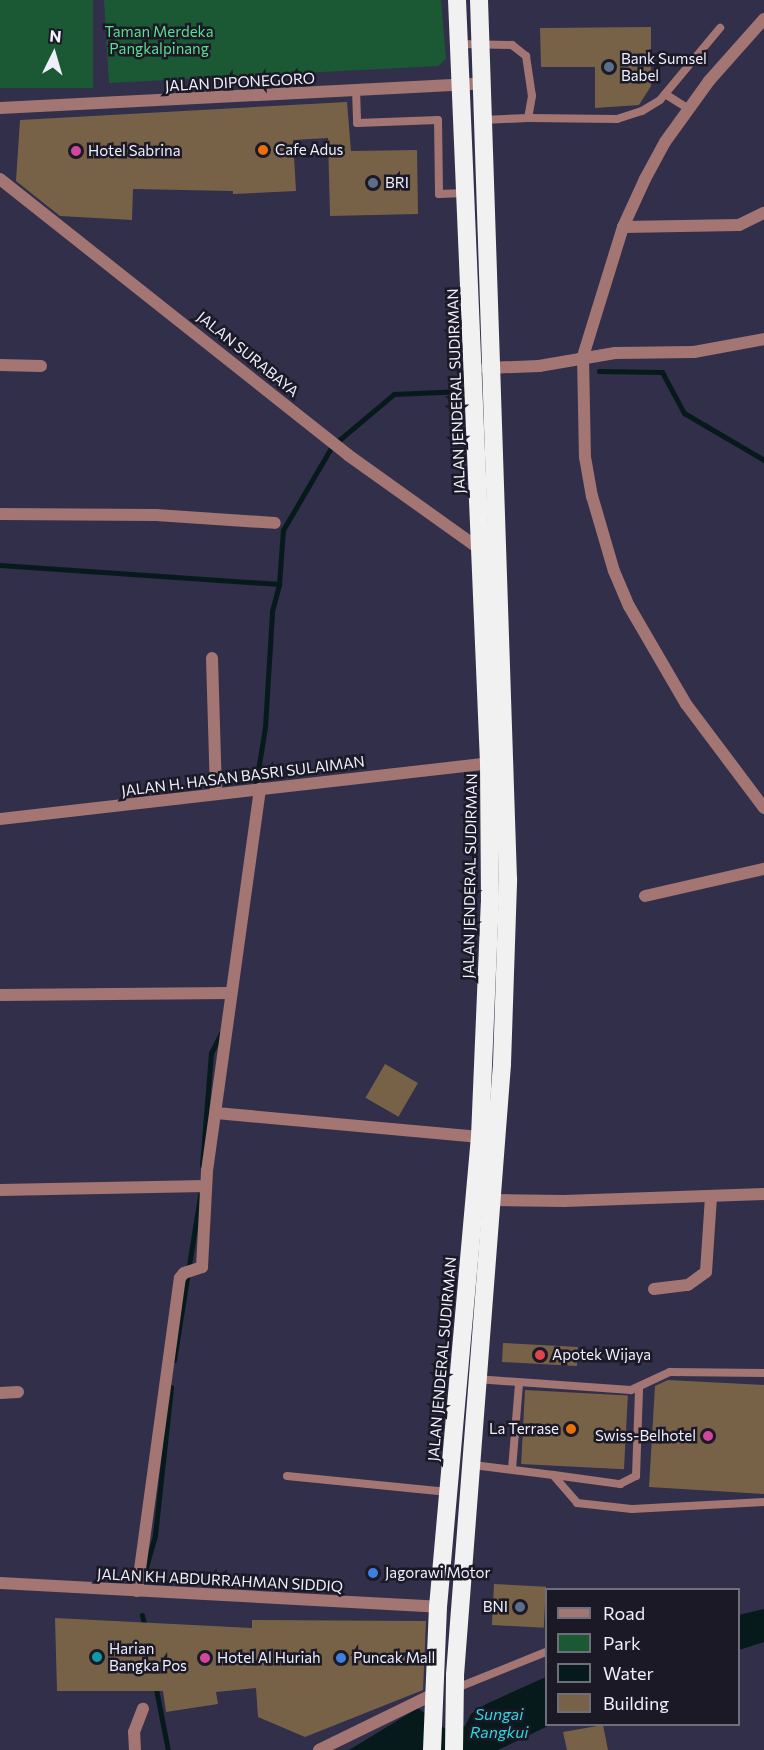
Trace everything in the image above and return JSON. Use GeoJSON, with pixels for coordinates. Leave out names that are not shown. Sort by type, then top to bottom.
{"type":"FeatureCollection","features":[{"type":"Feature","properties":{"kind":"highway","name":"JALAN JENDERAL SUDIRMAN"},"geometry":{"type":"LineString","coordinates":[[432,1750],[431,1704],[438,1606],[480,1137],[490,903],[489,763],[457,0]]}},
{"type":"Feature","properties":{"kind":"highway"},"geometry":{"type":"LineString","coordinates":[[454,1750],[454,1689],[493,1200],[508,879],[494,368],[479,0]]}},
{"type":"Feature","properties":{"kind":"street"},"geometry":{"type":"LineString","coordinates":[[764,19],[689,109],[665,142],[623,227],[583,356],[585,457],[592,496],[614,571],[628,606],[686,704],[764,808]]}},
{"type":"Feature","properties":{"kind":"street","name":"JALAN DIPONEGORO"},"geometry":{"type":"LineString","coordinates":[[0,108],[481,84]]}},
{"type":"Feature","properties":{"kind":"street","name":"JALAN SURABAYA"},"geometry":{"type":"LineString","coordinates":[[0,179],[287,404],[348,455],[480,549]]}},
{"type":"Feature","properties":{"kind":"street"},"geometry":{"type":"LineString","coordinates":[[623,227],[739,225],[764,213]]}},
{"type":"Feature","properties":{"kind":"street"},"geometry":{"type":"LineString","coordinates":[[474,367],[539,366],[583,356],[677,351],[764,339]]}},
{"type":"Feature","properties":{"kind":"street"},"geometry":{"type":"LineString","coordinates":[[0,365],[41,366]]}},
{"type":"Feature","properties":{"kind":"street"},"geometry":{"type":"LineString","coordinates":[[0,514],[156,515],[275,523]]}},
{"type":"Feature","properties":{"kind":"street"},"geometry":{"type":"LineString","coordinates":[[212,658],[216,793]]}},
{"type":"Feature","properties":{"kind":"street","name":"JALAN H. HASAN BASRI SULAIMAN"},"geometry":{"type":"LineString","coordinates":[[0,819],[489,763]]}},
{"type":"Feature","properties":{"kind":"street"},"geometry":{"type":"LineString","coordinates":[[137,1591],[184,1273],[197,1271],[203,1262],[200,1186],[216,1113],[225,992],[255,789]]}},
{"type":"Feature","properties":{"kind":"street"},"geometry":{"type":"LineString","coordinates":[[645,896],[764,869]]}},
{"type":"Feature","properties":{"kind":"street"},"geometry":{"type":"LineString","coordinates":[[0,995],[225,992]]}},
{"type":"Feature","properties":{"kind":"street"},"geometry":{"type":"LineString","coordinates":[[216,1113],[480,1137]]}},
{"type":"Feature","properties":{"kind":"street"},"geometry":{"type":"LineString","coordinates":[[0,1190],[200,1186]]}},
{"type":"Feature","properties":{"kind":"street"},"geometry":{"type":"LineString","coordinates":[[493,1200],[764,1194]]}},
{"type":"Feature","properties":{"kind":"street"},"geometry":{"type":"LineString","coordinates":[[654,1289],[688,1285],[706,1272],[711,1196]]}},
{"type":"Feature","properties":{"kind":"street"},"geometry":{"type":"LineString","coordinates":[[0,1393],[18,1392]]}},
{"type":"Feature","properties":{"kind":"street","name":"JALAN KH ABDURRAHMAN SIDDIQ"},"geometry":{"type":"LineString","coordinates":[[0,1583],[438,1606]]}},
{"type":"Feature","properties":{"kind":"street"},"geometry":{"type":"LineString","coordinates":[[319,1750],[431,1704]]}},
{"type":"Feature","properties":{"kind":"street"},"geometry":{"type":"LineString","coordinates":[[135,1750],[134,1732],[143,1709]]}},
{"type":"Feature","properties":{"kind":"lane"},"geometry":{"type":"LineString","coordinates":[[483,120],[617,118],[642,111],[664,94],[720,28]]}},
{"type":"Feature","properties":{"kind":"lane"},"geometry":{"type":"LineString","coordinates":[[458,44],[512,45],[526,56],[532,96],[528,118]]}},
{"type":"Feature","properties":{"kind":"lane"},"geometry":{"type":"LineString","coordinates":[[356,90],[357,123],[438,120],[439,194],[465,193]]}},
{"type":"Feature","properties":{"kind":"lane"},"geometry":{"type":"LineString","coordinates":[[664,94],[689,109]]}},
{"type":"Feature","properties":{"kind":"lane"},"geometry":{"type":"LineString","coordinates":[[458,1377],[519,1384],[639,1388],[660,1373],[764,1373]]}},
{"type":"Feature","properties":{"kind":"lane"},"geometry":{"type":"LineString","coordinates":[[512,1469],[519,1384]]}},
{"type":"Feature","properties":{"kind":"lane"},"geometry":{"type":"LineString","coordinates":[[473,1466],[620,1484],[636,1476],[639,1388]]}},
{"type":"Feature","properties":{"kind":"lane"},"geometry":{"type":"LineString","coordinates":[[553,1475],[577,1503],[632,1509],[764,1502]]}},
{"type":"Feature","properties":{"kind":"lane"},"geometry":{"type":"LineString","coordinates":[[287,1476],[448,1492]]}},
{"type":"Feature","properties":{"kind":"lane"},"geometry":{"type":"LineString","coordinates":[[454,1689],[545,1652]]}},
{"type":"Feature","properties":{"kind":"green space"},"geometry":{"type":"Polygon","coordinates":[[[0,0],[93,0],[93,88],[0,88],[0,0]]]}},
{"type":"Feature","properties":{"kind":"green space","name":"Taman Merdeka Pangkalpinang"},"geometry":{"type":"Polygon","coordinates":[[[104,0],[441,0],[446,59],[438,66],[109,83],[104,0]]]}},
{"type":"Feature","properties":{"kind":"water"},"geometry":{"type":"Polygon","coordinates":[[[764,1609],[764,1642],[740,1650],[740,1615],[764,1609]]]}},
{"type":"Feature","properties":{"kind":"water","name":"Sungai Rangkui"},"geometry":{"type":"Polygon","coordinates":[[[545,1677],[545,1726],[548,1726],[498,1750],[349,1750],[418,1708],[448,1731],[465,1726],[471,1714],[486,1704],[545,1677]]]}},
{"type":"Feature","properties":{"kind":"building","name":"Bank Sumsel Babel"},"geometry":{"type":"Polygon","coordinates":[[[651,27],[651,86],[639,105],[595,108],[595,67],[541,67],[540,28],[651,27]]]}},
{"type":"Feature","properties":{"kind":"building"},"geometry":{"type":"Polygon","coordinates":[[[347,102],[351,151],[417,150],[418,214],[330,216],[328,138],[293,140],[296,191],[233,194],[233,191],[133,189],[132,220],[60,216],[16,181],[20,120],[347,102]]]}},
{"type":"Feature","properties":{"kind":"building"},"geometry":{"type":"Polygon","coordinates":[[[385,1064],[418,1083],[398,1117],[366,1098],[385,1064]]]}},
{"type":"Feature","properties":{"kind":"building","name":"Apotek Wijaya"},"geometry":{"type":"Polygon","coordinates":[[[503,1343],[578,1347],[577,1366],[502,1362],[503,1343]]]}},
{"type":"Feature","properties":{"kind":"building","name":"Swiss-Belhotel"},"geometry":{"type":"Polygon","coordinates":[[[668,1380],[764,1385],[764,1494],[649,1487],[655,1386],[668,1380]]]}},
{"type":"Feature","properties":{"kind":"building","name":"La Terrase"},"geometry":{"type":"Polygon","coordinates":[[[525,1390],[628,1395],[624,1469],[521,1464],[525,1390]]]}},
{"type":"Feature","properties":{"kind":"building","name":"BNI"},"geometry":{"type":"Polygon","coordinates":[[[494,1584],[546,1587],[544,1628],[492,1625],[494,1584]]]}},
{"type":"Feature","properties":{"kind":"building"},"geometry":{"type":"Polygon","coordinates":[[[55,1618],[252,1628],[252,1620],[426,1621],[423,1690],[305,1737],[258,1717],[256,1688],[216,1692],[218,1704],[166,1712],[163,1691],[57,1691],[55,1618]]]}},
{"type":"Feature","properties":{"kind":"building"},"geometry":{"type":"Polygon","coordinates":[[[603,1726],[608,1750],[567,1750],[563,1732],[603,1726]]]}},
{"type":"Feature","properties":{"kind":"waterway"},"geometry":{"type":"LineString","coordinates":[[599,371],[662,372],[684,413],[764,460]]}},
{"type":"Feature","properties":{"kind":"waterway"},"geometry":{"type":"LineString","coordinates":[[255,789],[265,727],[272,611],[279,584],[283,530],[332,446],[394,394],[463,391]]}},
{"type":"Feature","properties":{"kind":"waterway"},"geometry":{"type":"LineString","coordinates":[[0,565],[279,584]]}},
{"type":"Feature","properties":{"kind":"waterway"},"geometry":{"type":"LineString","coordinates":[[202,1165],[211,1053],[221,1033]]}},
{"type":"Feature","properties":{"kind":"waterway"},"geometry":{"type":"LineString","coordinates":[[174,1360],[200,1195]]}},
{"type":"Feature","properties":{"kind":"waterway"},"geometry":{"type":"LineString","coordinates":[[146,1567],[155,1535],[171,1387]]}},
{"type":"Feature","properties":{"kind":"waterway"},"geometry":{"type":"LineString","coordinates":[[142,1615],[145,1628]]}},
{"type":"Feature","properties":{"kind":"waterway"},"geometry":{"type":"LineString","coordinates":[[155,1684],[168,1750]]}},
{"type":"Feature","properties":{"kind":"place","name":"Bank Sumsel Babel"},"geometry":{"type":"Point","coordinates":[609,67]}},
{"type":"Feature","properties":{"kind":"place","name":"Cafe Adus"},"geometry":{"type":"Point","coordinates":[263,150]}},
{"type":"Feature","properties":{"kind":"place","name":"Hotel Sabrina"},"geometry":{"type":"Point","coordinates":[76,151]}},
{"type":"Feature","properties":{"kind":"place","name":"BRI"},"geometry":{"type":"Point","coordinates":[373,183]}},
{"type":"Feature","properties":{"kind":"place","name":"Apotek Wijaya"},"geometry":{"type":"Point","coordinates":[540,1355]}},
{"type":"Feature","properties":{"kind":"place","name":"La Terrase"},"geometry":{"type":"Point","coordinates":[571,1429]}},
{"type":"Feature","properties":{"kind":"place","name":"Swiss-Belhotel"},"geometry":{"type":"Point","coordinates":[708,1436]}},
{"type":"Feature","properties":{"kind":"place","name":"Jagorawi Motor"},"geometry":{"type":"Point","coordinates":[373,1573]}},
{"type":"Feature","properties":{"kind":"place","name":"BNI"},"geometry":{"type":"Point","coordinates":[520,1607]}},
{"type":"Feature","properties":{"kind":"place","name":"Harian Bangka Pos"},"geometry":{"type":"Point","coordinates":[97,1657]}},
{"type":"Feature","properties":{"kind":"place","name":"Hotel Al Huriah"},"geometry":{"type":"Point","coordinates":[205,1658]}},
{"type":"Feature","properties":{"kind":"place","name":"Puncak Mall"},"geometry":{"type":"Point","coordinates":[341,1658]}}]}
